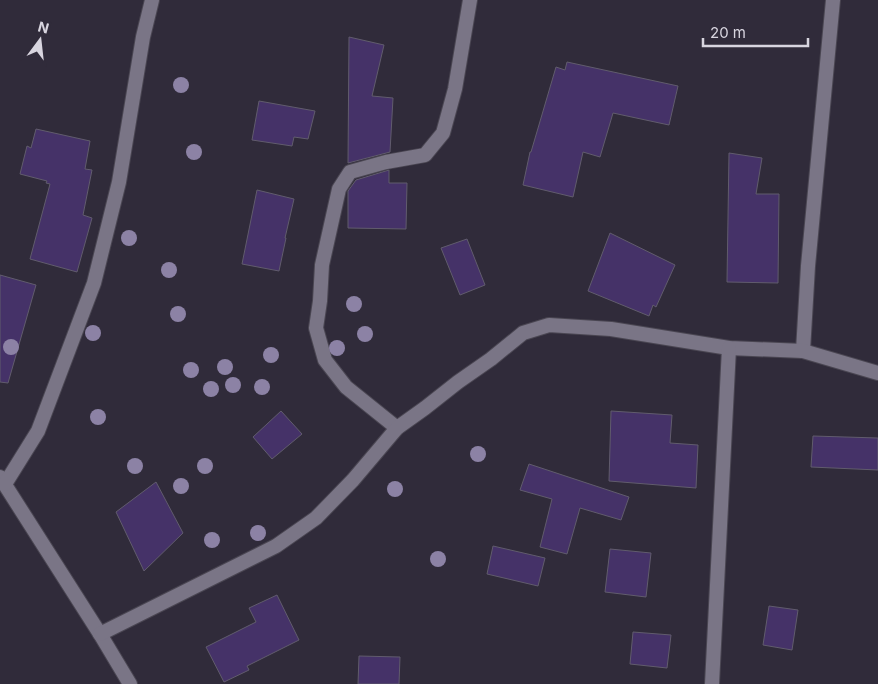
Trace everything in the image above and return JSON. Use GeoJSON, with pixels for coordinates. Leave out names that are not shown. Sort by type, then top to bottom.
{"type":"FeatureCollection","features":[{"type":"Feature","properties":{"kind":"street"},"geometry":{"type":"LineString","coordinates":[[130,684],[3,480],[38,431],[94,283],[118,182],[143,37],[152,0]]}},
{"type":"Feature","properties":{"kind":"street"},"geometry":{"type":"LineString","coordinates":[[397,428],[346,387],[325,360],[316,328],[322,265],[339,189],[350,172],[386,162],[425,155],[443,133],[455,89],[470,0]]}},
{"type":"Feature","properties":{"kind":"street"},"geometry":{"type":"LineString","coordinates":[[803,351],[808,266],[833,0]]}},
{"type":"Feature","properties":{"kind":"street"},"geometry":{"type":"LineString","coordinates":[[100,634],[276,546],[300,530],[316,518],[353,480],[397,428],[492,359],[523,333],[549,325],[611,329],[729,348],[803,351],[878,374]]}},
{"type":"Feature","properties":{"kind":"street"},"geometry":{"type":"LineString","coordinates":[[712,684],[729,348]]}},
{"type":"Feature","properties":{"kind":"building"},"geometry":{"type":"Polygon","coordinates":[[[349,37],[384,45],[372,96],[393,98],[390,152],[348,163],[349,37]]]}},
{"type":"Feature","properties":{"kind":"building"},"geometry":{"type":"Polygon","coordinates":[[[567,62],[678,86],[669,125],[613,113],[600,157],[583,152],[573,197],[523,185],[530,152],[556,67],[565,70],[567,62]]]}},
{"type":"Feature","properties":{"kind":"building"},"geometry":{"type":"Polygon","coordinates":[[[259,101],[315,111],[308,139],[294,137],[292,146],[252,140],[259,101]]]}},
{"type":"Feature","properties":{"kind":"building"},"geometry":{"type":"Polygon","coordinates":[[[36,129],[90,141],[85,169],[92,170],[83,215],[92,218],[77,272],[30,259],[50,184],[46,183],[47,181],[20,174],[27,146],[31,148],[36,129]]]}},
{"type":"Feature","properties":{"kind":"building"},"geometry":{"type":"Polygon","coordinates":[[[729,153],[762,158],[756,194],[779,194],[778,283],[727,282],[729,153]]]}},
{"type":"Feature","properties":{"kind":"building"},"geometry":{"type":"Polygon","coordinates":[[[389,170],[389,183],[407,183],[406,229],[348,228],[348,191],[356,180],[389,170]]]}},
{"type":"Feature","properties":{"kind":"building"},"geometry":{"type":"Polygon","coordinates":[[[257,190],[294,199],[279,271],[242,264],[257,190]]]}},
{"type":"Feature","properties":{"kind":"building"},"geometry":{"type":"Polygon","coordinates":[[[610,233],[675,265],[656,307],[653,305],[649,316],[588,291],[610,233]]]}},
{"type":"Feature","properties":{"kind":"building"},"geometry":{"type":"Polygon","coordinates":[[[467,239],[485,285],[460,295],[441,248],[467,239]]]}},
{"type":"Feature","properties":{"kind":"building"},"geometry":{"type":"Polygon","coordinates":[[[0,275],[36,285],[8,383],[0,382],[0,275]]]}},
{"type":"Feature","properties":{"kind":"building"},"geometry":{"type":"Polygon","coordinates":[[[281,411],[302,434],[272,459],[253,437],[281,411]]]}},
{"type":"Feature","properties":{"kind":"building"},"geometry":{"type":"Polygon","coordinates":[[[611,411],[672,415],[670,443],[698,445],[696,488],[609,481],[611,411]]]}},
{"type":"Feature","properties":{"kind":"building"},"geometry":{"type":"Polygon","coordinates":[[[813,436],[878,438],[878,470],[811,467],[813,436]]]}},
{"type":"Feature","properties":{"kind":"building"},"geometry":{"type":"Polygon","coordinates":[[[529,464],[629,497],[621,520],[580,508],[567,554],[540,547],[552,499],[520,490],[529,464]]]}},
{"type":"Feature","properties":{"kind":"building"},"geometry":{"type":"Polygon","coordinates":[[[156,482],[183,533],[144,571],[116,512],[156,482]]]}},
{"type":"Feature","properties":{"kind":"building"},"geometry":{"type":"Polygon","coordinates":[[[493,546],[545,558],[538,586],[487,574],[493,546]]]}},
{"type":"Feature","properties":{"kind":"building"},"geometry":{"type":"Polygon","coordinates":[[[610,549],[651,553],[646,597],[605,592],[610,549]]]}},
{"type":"Feature","properties":{"kind":"building"},"geometry":{"type":"Polygon","coordinates":[[[277,595],[299,640],[247,666],[249,670],[224,682],[206,647],[256,622],[249,608],[277,595]]]}},
{"type":"Feature","properties":{"kind":"building"},"geometry":{"type":"Polygon","coordinates":[[[769,606],[798,610],[792,650],[763,645],[769,606]]]}},
{"type":"Feature","properties":{"kind":"building"},"geometry":{"type":"Polygon","coordinates":[[[633,632],[671,635],[667,668],[630,664],[633,632]]]}},
{"type":"Feature","properties":{"kind":"building"},"geometry":{"type":"Polygon","coordinates":[[[359,656],[400,657],[399,684],[358,684],[359,656]]]}}]}
